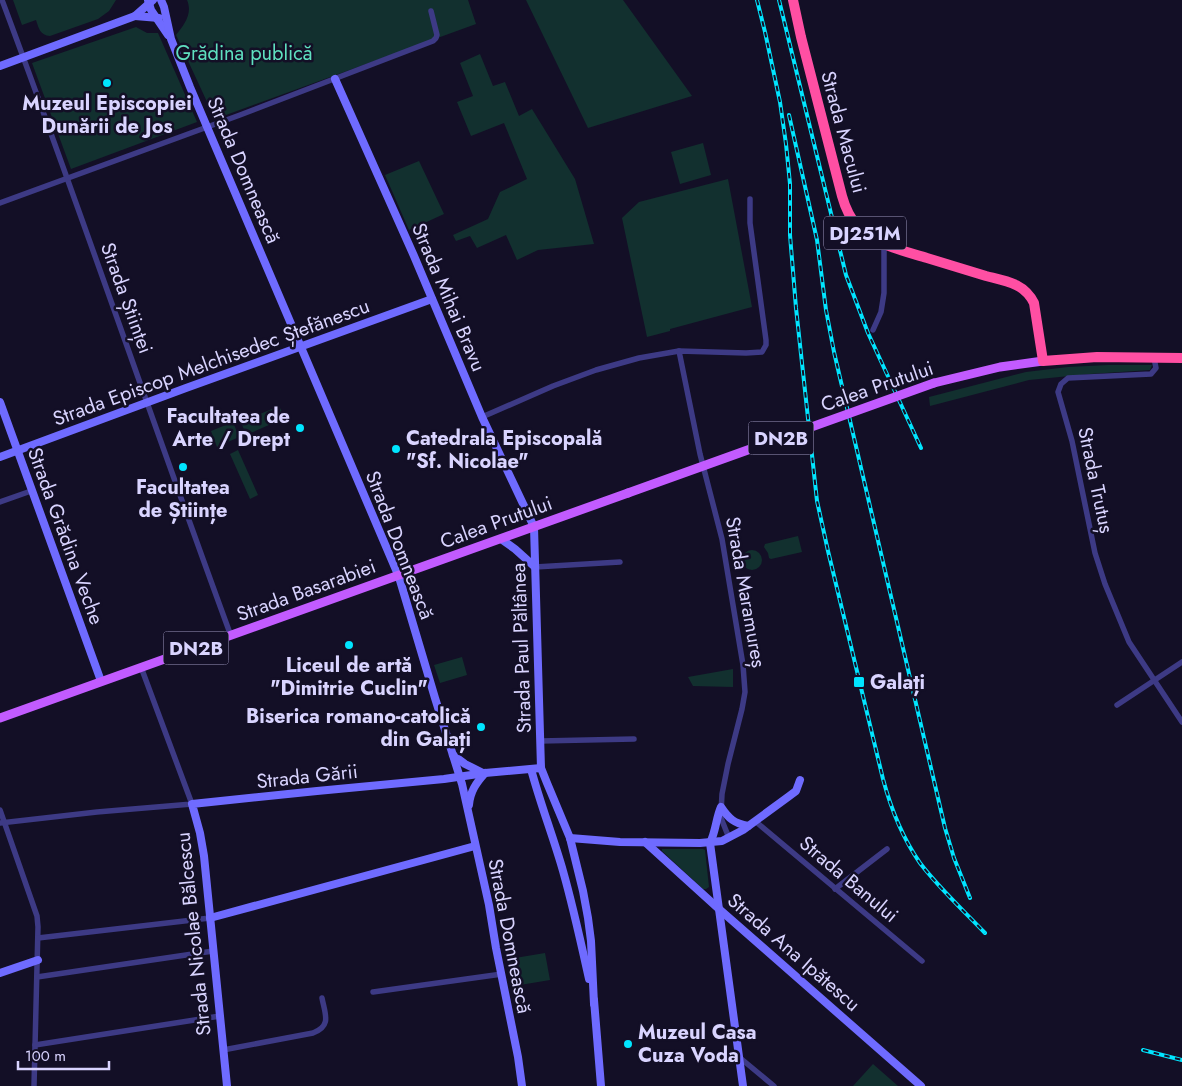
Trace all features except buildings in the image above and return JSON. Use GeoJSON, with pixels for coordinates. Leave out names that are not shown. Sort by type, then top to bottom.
{"type":"FeatureCollection","features":[{"type":"Feature","properties":{"kind":"highway","name":"Strada Macului"},"geometry":{"type":"LineString","coordinates":[[793,0],[845,207],[857,226],[864,233],[884,243],[1012,283],[1024,289],[1034,303],[1044,361]]}},
{"type":"Feature","properties":{"kind":"highway","name":"Calea Prutului"},"geometry":{"type":"LineString","coordinates":[[1044,361],[1096,358],[1182,358]]}},
{"type":"Feature","properties":{"kind":"main road","name":"Calea Prutului"},"geometry":{"type":"LineString","coordinates":[[398,576],[934,383],[1000,367],[1044,361]]}},
{"type":"Feature","properties":{"kind":"main road","name":"Strada Basarabiei"},"geometry":{"type":"LineString","coordinates":[[0,718],[398,576]]}},
{"type":"Feature","properties":{"kind":"street","name":"Strada Științei"},"geometry":{"type":"LineString","coordinates":[[2,0],[231,636]]}},
{"type":"Feature","properties":{"kind":"street","name":"Strada Domnească"},"geometry":{"type":"LineString","coordinates":[[161,0],[166,13],[171,39],[207,127],[398,576],[415,628],[434,698],[460,777],[488,899],[522,1086]]}},
{"type":"Feature","properties":{"kind":"street"},"geometry":{"type":"LineString","coordinates":[[0,66],[135,16],[150,1]]}},
{"type":"Feature","properties":{"kind":"street","name":"Strada Domnească"},"geometry":{"type":"LineString","coordinates":[[150,1],[151,10],[171,39]]}},
{"type":"Feature","properties":{"kind":"street"},"geometry":{"type":"LineString","coordinates":[[0,203],[335,79],[434,40],[437,35],[431,11]]}},
{"type":"Feature","properties":{"kind":"street"},"geometry":{"type":"LineString","coordinates":[[135,16],[162,18],[166,13]]}},
{"type":"Feature","properties":{"kind":"street","name":"Strada Mihai Bravu"},"geometry":{"type":"LineString","coordinates":[[335,79],[414,256],[482,417],[534,527]]}},
{"type":"Feature","properties":{"kind":"street"},"geometry":{"type":"LineString","coordinates":[[482,417],[553,386],[596,370],[639,358],[678,351],[762,352],[765,348],[766,340],[750,223],[750,199]]}},
{"type":"Feature","properties":{"kind":"street"},"geometry":{"type":"LineString","coordinates":[[874,330],[882,312],[884,243]]}},
{"type":"Feature","properties":{"kind":"street","name":"Strada Episcop Melchisedec Ștefănescu"},"geometry":{"type":"LineString","coordinates":[[0,457],[432,299]]}},
{"type":"Feature","properties":{"kind":"street","name":"Strada Maramureș"},"geometry":{"type":"LineString","coordinates":[[678,351],[700,454],[722,539],[745,682],[742,709],[722,794],[721,818],[729,838]]}},
{"type":"Feature","properties":{"kind":"street","name":"Strada Trutuș"},"geometry":{"type":"LineString","coordinates":[[1154,358],[1156,368],[1151,374],[1068,378],[1061,384],[1058,392],[1072,440],[1095,553],[1105,584],[1129,642],[1155,680]]}},
{"type":"Feature","properties":{"kind":"street","name":"Strada Grădina Veche"},"geometry":{"type":"LineString","coordinates":[[0,402],[101,681]]}},
{"type":"Feature","properties":{"kind":"street"},"geometry":{"type":"LineString","coordinates":[[0,502],[32,491]]}},
{"type":"Feature","properties":{"kind":"street","name":"Strada Paul Păltânea"},"geometry":{"type":"LineString","coordinates":[[534,527],[542,768]]}},
{"type":"Feature","properties":{"kind":"street"},"geometry":{"type":"LineString","coordinates":[[501,539],[535,567],[620,562]]}},
{"type":"Feature","properties":{"kind":"street"},"geometry":{"type":"LineString","coordinates":[[1117,705],[1182,662]]}},
{"type":"Feature","properties":{"kind":"street","name":"Strada Nicolae Bălcescu"},"geometry":{"type":"LineString","coordinates":[[140,668],[192,804],[200,832],[226,1086]]}},
{"type":"Feature","properties":{"kind":"street"},"geometry":{"type":"LineString","coordinates":[[1155,680],[1182,722]]}},
{"type":"Feature","properties":{"kind":"street"},"geometry":{"type":"LineString","coordinates":[[540,741],[634,739]]}},
{"type":"Feature","properties":{"kind":"street"},"geometry":{"type":"LineString","coordinates":[[453,755],[464,764],[485,773],[472,790],[468,814]]}},
{"type":"Feature","properties":{"kind":"street"},"geometry":{"type":"LineString","coordinates":[[542,768],[570,838],[588,918],[601,1086]]}},
{"type":"Feature","properties":{"kind":"street","name":"Strada Gării"},"geometry":{"type":"LineString","coordinates":[[2,822],[542,768]]}},
{"type":"Feature","properties":{"kind":"street"},"geometry":{"type":"LineString","coordinates":[[531,769],[563,871],[580,935],[594,1004]]}},
{"type":"Feature","properties":{"kind":"street"},"geometry":{"type":"LineString","coordinates":[[570,838],[589,841],[722,841],[752,824],[788,798],[796,791],[800,780]]}},
{"type":"Feature","properties":{"kind":"street"},"geometry":{"type":"LineString","coordinates":[[721,807],[735,822],[752,824]]}},
{"type":"Feature","properties":{"kind":"street"},"geometry":{"type":"LineString","coordinates":[[721,807],[717,816],[714,835],[710,842],[743,1086]]}},
{"type":"Feature","properties":{"kind":"street"},"geometry":{"type":"LineString","coordinates":[[0,810],[2,822],[37,916],[38,960],[34,1086]]}},
{"type":"Feature","properties":{"kind":"street","name":"Strada Banului"},"geometry":{"type":"LineString","coordinates":[[752,824],[922,961]]}},
{"type":"Feature","properties":{"kind":"street","name":"Strada Ana Ipătescu"},"geometry":{"type":"LineString","coordinates":[[645,842],[921,1086]]}},
{"type":"Feature","properties":{"kind":"street"},"geometry":{"type":"LineString","coordinates":[[38,938],[210,918],[475,846]]}},
{"type":"Feature","properties":{"kind":"street"},"geometry":{"type":"LineString","coordinates":[[835,889],[888,849]]}},
{"type":"Feature","properties":{"kind":"street"},"geometry":{"type":"LineString","coordinates":[[37,978],[213,951]]}},
{"type":"Feature","properties":{"kind":"street"},"geometry":{"type":"LineString","coordinates":[[0,973],[38,960]]}},
{"type":"Feature","properties":{"kind":"street"},"geometry":{"type":"LineString","coordinates":[[373,992],[502,974]]}},
{"type":"Feature","properties":{"kind":"street"},"geometry":{"type":"LineString","coordinates":[[223,1050],[313,1033],[320,1030],[324,1027],[326,1021],[322,998]]}},
{"type":"Feature","properties":{"kind":"street"},"geometry":{"type":"LineString","coordinates":[[35,1045],[220,1016]]}},
{"type":"Feature","properties":{"kind":"street"},"geometry":{"type":"LineString","coordinates":[[739,1057],[774,1086]]}},
{"type":"Feature","properties":{"kind":"green space"},"geometry":{"type":"Polygon","coordinates":[[[13,0],[116,0],[109,11],[98,19],[50,36],[42,33],[36,20],[22,25],[13,0]]]}},
{"type":"Feature","properties":{"kind":"green space","name":"Grădina publică"},"geometry":{"type":"Polygon","coordinates":[[[187,0],[468,0],[476,24],[215,119],[176,35],[185,23],[188,15],[189,5],[187,0]]]}},
{"type":"Feature","properties":{"kind":"green space"},"geometry":{"type":"Polygon","coordinates":[[[526,0],[623,0],[692,96],[588,128],[526,0]]]}},
{"type":"Feature","properties":{"kind":"green space"},"geometry":{"type":"Polygon","coordinates":[[[136,27],[147,33],[158,33],[197,122],[71,169],[32,63],[136,27]]]}},
{"type":"Feature","properties":{"kind":"green space"},"geometry":{"type":"Polygon","coordinates":[[[480,54],[493,86],[505,82],[519,116],[532,109],[575,179],[594,244],[538,250],[517,260],[506,235],[477,248],[470,236],[456,241],[453,235],[488,219],[500,192],[527,179],[504,123],[471,136],[457,102],[473,96],[460,63],[480,54]]]}},
{"type":"Feature","properties":{"kind":"green space"},"geometry":{"type":"Polygon","coordinates":[[[703,143],[711,175],[680,184],[671,152],[703,143]]]}},
{"type":"Feature","properties":{"kind":"green space"},"geometry":{"type":"Polygon","coordinates":[[[419,161],[444,214],[409,230],[385,175],[419,161]]]}},
{"type":"Feature","properties":{"kind":"green space"},"geometry":{"type":"Polygon","coordinates":[[[728,179],[752,307],[647,337],[622,218],[639,202],[728,179]]]}},
{"type":"Feature","properties":{"kind":"green space"},"geometry":{"type":"Polygon","coordinates":[[[1108,365],[1152,365],[1150,370],[1029,380],[930,406],[929,397],[1026,372],[1108,365]]]}},
{"type":"Feature","properties":{"kind":"green space"},"geometry":{"type":"Polygon","coordinates":[[[279,406],[285,418],[246,435],[241,422],[279,406]]]}},
{"type":"Feature","properties":{"kind":"green space"},"geometry":{"type":"Polygon","coordinates":[[[233,422],[239,437],[217,447],[211,431],[233,422]]]}},
{"type":"Feature","properties":{"kind":"green space"},"geometry":{"type":"Polygon","coordinates":[[[238,450],[258,495],[250,499],[230,454],[238,450]]]}},
{"type":"Feature","properties":{"kind":"green space"},"geometry":{"type":"Polygon","coordinates":[[[798,536],[802,552],[769,558],[764,547],[765,544],[798,536]]]}},
{"type":"Feature","properties":{"kind":"green space"},"geometry":{"type":"Polygon","coordinates":[[[752,550],[759,553],[762,560],[759,567],[752,570],[745,567],[742,560],[745,553],[752,550]]]}},
{"type":"Feature","properties":{"kind":"green space"},"geometry":{"type":"Polygon","coordinates":[[[462,657],[467,675],[440,683],[434,665],[462,657]]]}},
{"type":"Feature","properties":{"kind":"green space"},"geometry":{"type":"Polygon","coordinates":[[[733,669],[733,687],[693,686],[688,677],[733,669]]]}},
{"type":"Feature","properties":{"kind":"green space"},"geometry":{"type":"Polygon","coordinates":[[[662,849],[705,850],[709,887],[703,889],[662,849]]]}},
{"type":"Feature","properties":{"kind":"green space"},"geometry":{"type":"Polygon","coordinates":[[[545,953],[550,980],[514,986],[509,959],[545,953]]]}},
{"type":"Feature","properties":{"kind":"green space"},"geometry":{"type":"Polygon","coordinates":[[[873,1064],[898,1086],[853,1086],[873,1064]]]}},
{"type":"Feature","properties":{"kind":"railway"},"geometry":{"type":"LineString","coordinates":[[757,0],[780,102],[786,144],[790,184],[790,235],[796,308],[817,501],[883,779],[898,822],[920,863],[943,890],[985,933]]}},
{"type":"Feature","properties":{"kind":"railway"},"geometry":{"type":"LineString","coordinates":[[779,0],[846,275],[868,333],[921,448]]}},
{"type":"Feature","properties":{"kind":"railway"},"geometry":{"type":"LineString","coordinates":[[789,115],[817,240],[826,310],[834,352],[945,828],[954,858],[970,898]]}},
{"type":"Feature","properties":{"kind":"railway"},"geometry":{"type":"LineString","coordinates":[[1143,1050],[1182,1060]]}},
{"type":"Feature","properties":{"kind":"place","name":"Muzeul Episcopiei Dunării de Jos"},"geometry":{"type":"Point","coordinates":[107,83]}},
{"type":"Feature","properties":{"kind":"place","name":"Facultatea de Arte / Drept"},"geometry":{"type":"Point","coordinates":[300,428]}},
{"type":"Feature","properties":{"kind":"place","name":"Catedrala Episcopală \"Sf. Nicolae\""},"geometry":{"type":"Point","coordinates":[396,449]}},
{"type":"Feature","properties":{"kind":"place","name":"Facultatea de Științe"},"geometry":{"type":"Point","coordinates":[183,467]}},
{"type":"Feature","properties":{"kind":"place","name":"Liceul de artă \"Dimitrie Cuclin\""},"geometry":{"type":"Point","coordinates":[349,645]}},
{"type":"Feature","properties":{"kind":"place","name":"Galați"},"geometry":{"type":"Point","coordinates":[859,682]}},
{"type":"Feature","properties":{"kind":"place","name":"Biserica romano-catolică din Galați"},"geometry":{"type":"Point","coordinates":[481,727]}},
{"type":"Feature","properties":{"kind":"place","name":"Muzeul Casa Cuza Voda"},"geometry":{"type":"Point","coordinates":[628,1044]}}]}
